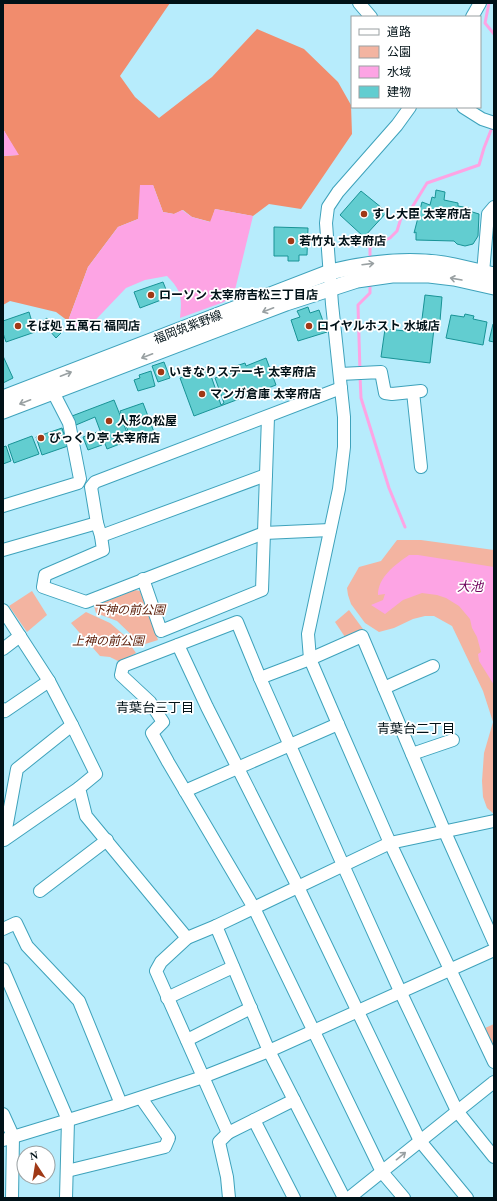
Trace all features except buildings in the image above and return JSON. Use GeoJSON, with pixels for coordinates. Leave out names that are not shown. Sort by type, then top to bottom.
{"type":"FeatureCollection","features":[{"type":"Feature","properties":{"kind":"main road","name":"福岡筑紫野線"},"geometry":{"type":"LineString","coordinates":[[3,398],[330,272],[357,265],[393,261],[435,263],[488,274]]}},
{"type":"Feature","properties":{"kind":"main road","name":"福岡筑紫野線"},"geometry":{"type":"LineString","coordinates":[[3,411],[286,303],[331,287],[357,280],[392,275],[429,276],[454,278],[494,287]]}},
{"type":"Feature","properties":{"kind":"street"},"geometry":{"type":"LineString","coordinates":[[359,3],[370,16]]}},
{"type":"Feature","properties":{"kind":"street"},"geometry":{"type":"LineString","coordinates":[[473,16],[480,3]]}},
{"type":"Feature","properties":{"kind":"street"},"geometry":{"type":"LineString","coordinates":[[409,108],[397,125],[338,192],[328,207],[326,223],[344,417],[344,447],[339,489],[308,634],[310,659],[390,843],[494,1062]]}},
{"type":"Feature","properties":{"kind":"street"},"geometry":{"type":"LineString","coordinates":[[465,108],[482,119],[494,123]]}},
{"type":"Feature","properties":{"kind":"street"},"geometry":{"type":"LineString","coordinates":[[488,274],[488,214],[494,207]]}},
{"type":"Feature","properties":{"kind":"street"},"geometry":{"type":"LineString","coordinates":[[340,374],[381,372],[385,393],[392,394],[417,391],[421,468]]}},
{"type":"Feature","properties":{"kind":"street"},"geometry":{"type":"LineString","coordinates":[[330,530],[264,533],[142,579],[86,602],[43,587],[45,575],[103,550],[91,487],[95,482],[341,388]]}},
{"type":"Feature","properties":{"kind":"street"},"geometry":{"type":"LineString","coordinates":[[3,506],[78,483],[80,479],[69,423],[53,392]]}},
{"type":"Feature","properties":{"kind":"street"},"geometry":{"type":"LineString","coordinates":[[142,579],[161,631],[262,590],[268,416]]}},
{"type":"Feature","properties":{"kind":"street"},"geometry":{"type":"LineString","coordinates":[[101,536],[266,474]]}},
{"type":"Feature","properties":{"kind":"street"},"geometry":{"type":"LineString","coordinates":[[3,550],[97,523]]}},
{"type":"Feature","properties":{"kind":"street"},"geometry":{"type":"LineString","coordinates":[[3,610],[49,681],[72,725],[96,774],[79,788],[4,840],[17,769],[72,725]]}},
{"type":"Feature","properties":{"kind":"street"},"geometry":{"type":"LineString","coordinates":[[404,1198],[382,1172],[254,908],[152,733],[163,722],[150,702],[121,675],[123,666],[237,622],[260,678],[343,865],[400,991],[457,1111],[494,1157]]}},
{"type":"Feature","properties":{"kind":"street"},"geometry":{"type":"LineString","coordinates":[[3,649],[20,636]]}},
{"type":"Feature","properties":{"kind":"street"},"geometry":{"type":"LineString","coordinates":[[260,678],[310,659],[362,636],[444,830],[494,942]]}},
{"type":"Feature","properties":{"kind":"street"},"geometry":{"type":"LineString","coordinates":[[178,644],[236,768],[298,887],[420,1141],[466,1198]]}},
{"type":"Feature","properties":{"kind":"street"},"geometry":{"type":"LineString","coordinates":[[384,688],[433,666]]}},
{"type":"Feature","properties":{"kind":"street"},"geometry":{"type":"LineString","coordinates":[[3,709],[5,711],[49,681]]}},
{"type":"Feature","properties":{"kind":"street"},"geometry":{"type":"LineString","coordinates":[[185,791],[338,724]]}},
{"type":"Feature","properties":{"kind":"street"},"geometry":{"type":"LineString","coordinates":[[412,754],[453,740]]}},
{"type":"Feature","properties":{"kind":"street"},"geometry":{"type":"LineString","coordinates":[[79,788],[86,816],[187,938]]}},
{"type":"Feature","properties":{"kind":"street"},"geometry":{"type":"LineString","coordinates":[[228,1133],[156,971],[161,962],[187,938],[216,926],[390,843],[444,830],[493,824]]}},
{"type":"Feature","properties":{"kind":"street"},"geometry":{"type":"LineString","coordinates":[[40,891],[107,840]]}},
{"type":"Feature","properties":{"kind":"street"},"geometry":{"type":"LineString","coordinates":[[3,929],[16,923],[27,946],[79,1001],[121,1104]]}},
{"type":"Feature","properties":{"kind":"street"},"geometry":{"type":"LineString","coordinates":[[216,926],[269,1051],[344,1198]]}},
{"type":"Feature","properties":{"kind":"street"},"geometry":{"type":"LineString","coordinates":[[8,1138],[203,1078],[269,1051],[494,950]]}},
{"type":"Feature","properties":{"kind":"street"},"geometry":{"type":"LineString","coordinates":[[167,998],[233,967]]}},
{"type":"Feature","properties":{"kind":"street"},"geometry":{"type":"LineString","coordinates":[[3,969],[68,1120],[66,1198]]}},
{"type":"Feature","properties":{"kind":"street"},"geometry":{"type":"LineString","coordinates":[[187,1040],[251,1008]]}},
{"type":"Feature","properties":{"kind":"street"},"geometry":{"type":"LineString","coordinates":[[349,1198],[494,1082]]}},
{"type":"Feature","properties":{"kind":"street"},"geometry":{"type":"LineString","coordinates":[[67,1171],[165,1147],[169,1138],[141,1098]]}},
{"type":"Feature","properties":{"kind":"street"},"geometry":{"type":"LineString","coordinates":[[229,1198],[227,1177],[219,1142],[228,1133],[294,1100]]}},
{"type":"Feature","properties":{"kind":"street"},"geometry":{"type":"LineString","coordinates":[[3,1114],[8,1138],[12,1198]]}},
{"type":"Feature","properties":{"kind":"street"},"geometry":{"type":"LineString","coordinates":[[254,1120],[294,1198]]}},
{"type":"Feature","properties":{"kind":"green space"},"geometry":{"type":"Polygon","coordinates":[[[397,540],[421,540],[494,550],[494,814],[487,808],[483,797],[482,781],[484,753],[493,722],[483,691],[452,626],[434,616],[425,616],[379,632],[365,623],[351,604],[347,588],[359,567],[381,561],[397,540]]]}},
{"type":"Feature","properties":{"kind":"green space","name":"下神の前公園"},"geometry":{"type":"Polygon","coordinates":[[[135,590],[140,591],[158,640],[142,645],[117,621],[96,613],[94,606],[135,590]]]}},
{"type":"Feature","properties":{"kind":"green space"},"geometry":{"type":"Polygon","coordinates":[[[32,591],[47,615],[27,632],[9,606],[32,591]]]}},
{"type":"Feature","properties":{"kind":"green space"},"geometry":{"type":"Polygon","coordinates":[[[349,610],[363,629],[345,637],[335,622],[349,610]]]}},
{"type":"Feature","properties":{"kind":"green space","name":"上神の前公園"},"geometry":{"type":"Polygon","coordinates":[[[86,612],[110,623],[124,635],[136,653],[120,662],[110,657],[100,656],[71,623],[86,612]]]}},
{"type":"Feature","properties":{"kind":"green space"},"geometry":{"type":"Polygon","coordinates":[[[494,1024],[494,1051],[485,1028],[494,1024]]]}},
{"type":"Feature","properties":{"kind":"shaded area"},"geometry":{"type":"Polygon","coordinates":[[[3,3],[170,3],[120,76],[135,97],[159,118],[212,77],[257,29],[304,49],[338,82],[351,105],[352,134],[301,209],[269,204],[253,216],[215,209],[211,222],[192,217],[183,210],[174,214],[163,212],[153,185],[138,219],[118,227],[88,267],[68,321],[56,312],[10,301],[3,305],[3,156],[18,155],[3,129],[3,3]]]}},
{"type":"Feature","properties":{"kind":"water"},"geometry":{"type":"Polygon","coordinates":[[[3,129],[19,155],[3,156],[3,129]]]}},
{"type":"Feature","properties":{"kind":"water"},"geometry":{"type":"Polygon","coordinates":[[[140,185],[153,185],[163,212],[174,214],[182,210],[192,217],[210,222],[215,209],[253,216],[235,290],[224,302],[180,318],[180,295],[172,281],[167,276],[145,280],[126,288],[84,332],[68,321],[88,267],[118,227],[138,219],[140,185]]]}},
{"type":"Feature","properties":{"kind":"water","name":"大池"},"geometry":{"type":"Polygon","coordinates":[[[409,555],[418,555],[494,567],[494,685],[479,661],[478,654],[481,652],[470,619],[459,606],[446,598],[422,593],[403,600],[385,614],[371,605],[383,600],[385,594],[378,595],[384,577],[393,567],[409,555]]]}},
{"type":"Feature","properties":{"kind":"waterway"},"geometry":{"type":"LineString","coordinates":[[489,3],[485,23],[494,34]]}},
{"type":"Feature","properties":{"kind":"waterway"},"geometry":{"type":"LineString","coordinates":[[370,260],[370,247],[390,238],[397,231],[401,218],[411,209],[427,183],[479,165],[493,125]]}},
{"type":"Feature","properties":{"kind":"waterway"},"geometry":{"type":"LineString","coordinates":[[360,371],[358,305],[370,293],[370,282]]}},
{"type":"Feature","properties":{"kind":"waterway"},"geometry":{"type":"LineString","coordinates":[[360,376],[361,398],[389,488],[405,527]]}},
{"type":"Feature","properties":{"kind":"place","name":"すし大臣 太宰府店"},"geometry":{"type":"Point","coordinates":[364,214]}},
{"type":"Feature","properties":{"kind":"place","name":"若竹丸 太宰府店"},"geometry":{"type":"Point","coordinates":[291,241]}},
{"type":"Feature","properties":{"kind":"place","name":"ローソン 太宰府吉松三丁目店"},"geometry":{"type":"Point","coordinates":[151,295]}},
{"type":"Feature","properties":{"kind":"place","name":"そば処 五萬石 福岡店"},"geometry":{"type":"Point","coordinates":[18,326]}},
{"type":"Feature","properties":{"kind":"place","name":"ロイヤルホスト 水城店"},"geometry":{"type":"Point","coordinates":[309,326]}},
{"type":"Feature","properties":{"kind":"place","name":"いきなりステーキ 太宰府店"},"geometry":{"type":"Point","coordinates":[161,372]}},
{"type":"Feature","properties":{"kind":"place","name":"マンガ倉庫 太宰府店"},"geometry":{"type":"Point","coordinates":[202,394]}},
{"type":"Feature","properties":{"kind":"place","name":"人形の松屋"},"geometry":{"type":"Point","coordinates":[109,421]}},
{"type":"Feature","properties":{"kind":"place","name":"びっくり亭 太宰府店"},"geometry":{"type":"Point","coordinates":[41,438]}},
{"type":"Feature","properties":{"kind":"district","name":"青葉台三丁目"},"geometry":{"type":"Point","coordinates":[155,707]}},
{"type":"Feature","properties":{"kind":"district","name":"青葉台二丁目"},"geometry":{"type":"Point","coordinates":[416,728]}}]}
